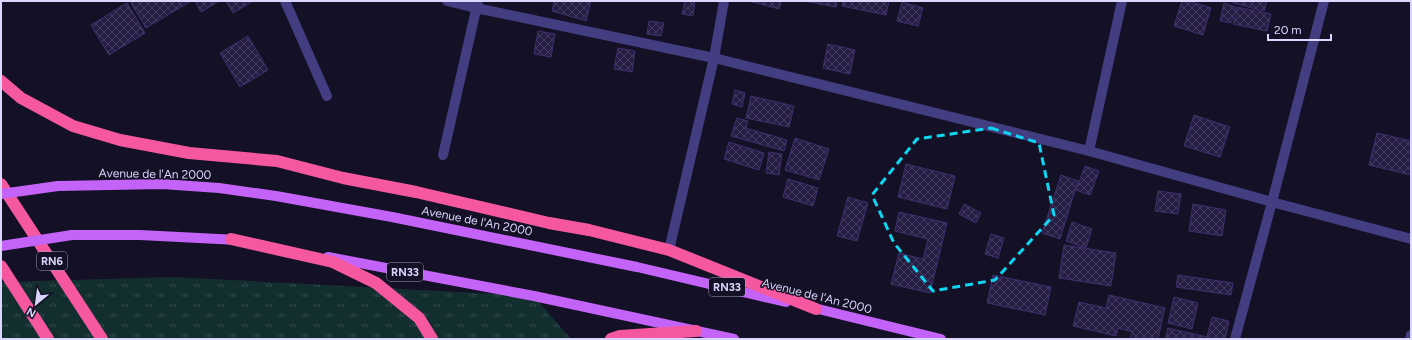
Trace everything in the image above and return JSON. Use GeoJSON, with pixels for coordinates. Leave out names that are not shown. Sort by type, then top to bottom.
{"type":"FeatureCollection","features":[{"type":"Feature","properties":{"kind":"highway"},"geometry":{"type":"LineString","coordinates":[[1,81],[21,98],[73,126],[120,140],[189,153],[277,161],[343,178],[416,192],[549,223],[589,230],[669,250],[816,309]]}},
{"type":"Feature","properties":{"kind":"highway","name":"RN6"},"geometry":{"type":"LineString","coordinates":[[1,184],[102,339]]}},
{"type":"Feature","properties":{"kind":"highway"},"geometry":{"type":"LineString","coordinates":[[231,239],[333,262],[376,283],[418,318],[432,339]]}},
{"type":"Feature","properties":{"kind":"highway"},"geometry":{"type":"LineString","coordinates":[[1,266],[48,339]]}},
{"type":"Feature","properties":{"kind":"highway"},"geometry":{"type":"LineString","coordinates":[[611,339],[620,336],[696,330]]}},
{"type":"Feature","properties":{"kind":"main road","name":"Avenue de l'An 2000"},"geometry":{"type":"LineString","coordinates":[[1,194],[58,186],[162,184],[220,188],[276,196],[392,217],[629,265],[941,339]]}},
{"type":"Feature","properties":{"kind":"main road","name":"RN33"},"geometry":{"type":"LineString","coordinates":[[1,246],[72,235],[140,235],[231,239],[534,296],[696,330],[717,337],[734,339]]}},
{"type":"Feature","properties":{"kind":"street"},"geometry":{"type":"LineString","coordinates":[[285,1],[327,96]]}},
{"type":"Feature","properties":{"kind":"street"},"geometry":{"type":"LineString","coordinates":[[447,1],[477,5],[714,58],[1089,151],[1272,202],[1411,238]]}},
{"type":"Feature","properties":{"kind":"street"},"geometry":{"type":"LineString","coordinates":[[669,250],[714,58],[724,1]]}},
{"type":"Feature","properties":{"kind":"street"},"geometry":{"type":"LineString","coordinates":[[1089,151],[1122,1]]}},
{"type":"Feature","properties":{"kind":"street"},"geometry":{"type":"LineString","coordinates":[[1235,339],[1324,1]]}},
{"type":"Feature","properties":{"kind":"street"},"geometry":{"type":"LineString","coordinates":[[443,155],[477,5]]}},
{"type":"Feature","properties":{"kind":"street"},"geometry":{"type":"LineString","coordinates":[[1410,339],[1411,335]]}},
{"type":"Feature","properties":{"kind":"highlighted area"},"geometry":{"type":"Polygon","coordinates":[[[991,128],[1039,143],[1054,215],[995,280],[933,291],[894,243],[872,195],[917,139],[991,128]]]}},
{"type":"Feature","properties":{"kind":"green space"},"geometry":{"type":"Polygon","coordinates":[[[173,277],[534,296],[571,339],[1,339],[1,282],[173,277]]]}},
{"type":"Feature","properties":{"kind":"building"},"geometry":{"type":"Polygon","coordinates":[[[134,1],[191,1],[146,28],[131,3],[134,1]]]}},
{"type":"Feature","properties":{"kind":"building"},"geometry":{"type":"Polygon","coordinates":[[[195,1],[219,1],[201,12],[195,1]]]}},
{"type":"Feature","properties":{"kind":"building"},"geometry":{"type":"Polygon","coordinates":[[[226,1],[253,1],[233,13],[226,1]]]}},
{"type":"Feature","properties":{"kind":"building"},"geometry":{"type":"Polygon","coordinates":[[[554,1],[591,1],[586,21],[552,11],[554,1]]]}},
{"type":"Feature","properties":{"kind":"building"},"geometry":{"type":"Polygon","coordinates":[[[685,1],[695,1],[693,16],[682,14],[685,1]]]}},
{"type":"Feature","properties":{"kind":"building"},"geometry":{"type":"Polygon","coordinates":[[[749,1],[781,1],[779,9],[749,1]]]}},
{"type":"Feature","properties":{"kind":"building"},"geometry":{"type":"Polygon","coordinates":[[[804,1],[837,1],[836,7],[804,1]]]}},
{"type":"Feature","properties":{"kind":"building"},"geometry":{"type":"Polygon","coordinates":[[[843,1],[889,1],[886,15],[842,6],[843,1]]]}},
{"type":"Feature","properties":{"kind":"building"},"geometry":{"type":"Polygon","coordinates":[[[1182,1],[1189,1],[1211,8],[1203,35],[1174,26],[1182,1]]]}},
{"type":"Feature","properties":{"kind":"building"},"geometry":{"type":"Polygon","coordinates":[[[1234,1],[1267,1],[1264,11],[1233,3],[1234,1]]]}},
{"type":"Feature","properties":{"kind":"building"},"geometry":{"type":"Polygon","coordinates":[[[902,2],[923,8],[918,26],[897,21],[902,2]]]}},
{"type":"Feature","properties":{"kind":"building"},"geometry":{"type":"Polygon","coordinates":[[[127,3],[145,33],[109,55],[91,25],[127,3]]]}},
{"type":"Feature","properties":{"kind":"building"},"geometry":{"type":"Polygon","coordinates":[[[1224,3],[1236,7],[1231,23],[1220,21],[1224,3]]]}},
{"type":"Feature","properties":{"kind":"building"},"geometry":{"type":"Polygon","coordinates":[[[1237,7],[1271,14],[1267,31],[1233,24],[1237,7]]]}},
{"type":"Feature","properties":{"kind":"building"},"geometry":{"type":"Polygon","coordinates":[[[649,21],[664,23],[661,36],[647,34],[649,21]]]}},
{"type":"Feature","properties":{"kind":"building"},"geometry":{"type":"Polygon","coordinates":[[[538,31],[555,34],[551,57],[534,54],[538,31]]]}},
{"type":"Feature","properties":{"kind":"building"},"geometry":{"type":"Polygon","coordinates":[[[248,36],[268,70],[240,87],[220,53],[248,36]]]}},
{"type":"Feature","properties":{"kind":"building"},"geometry":{"type":"Polygon","coordinates":[[[828,44],[855,50],[850,74],[823,68],[828,44]]]}},
{"type":"Feature","properties":{"kind":"building"},"geometry":{"type":"Polygon","coordinates":[[[618,48],[635,51],[632,72],[614,69],[618,48]]]}},
{"type":"Feature","properties":{"kind":"building"},"geometry":{"type":"Polygon","coordinates":[[[735,90],[745,93],[742,107],[732,104],[735,90]]]}},
{"type":"Feature","properties":{"kind":"building"},"geometry":{"type":"Polygon","coordinates":[[[751,96],[794,106],[789,127],[746,118],[751,96]]]}},
{"type":"Feature","properties":{"kind":"building"},"geometry":{"type":"Polygon","coordinates":[[[1194,115],[1230,127],[1220,157],[1184,146],[1194,115]]]}},
{"type":"Feature","properties":{"kind":"building"},"geometry":{"type":"Polygon","coordinates":[[[737,118],[748,121],[746,128],[787,140],[784,151],[731,136],[737,118]]]}},
{"type":"Feature","properties":{"kind":"building"},"geometry":{"type":"Polygon","coordinates":[[[1377,133],[1411,141],[1411,175],[1369,165],[1377,133]]]}},
{"type":"Feature","properties":{"kind":"building"},"geometry":{"type":"Polygon","coordinates":[[[795,138],[829,149],[819,180],[785,170],[795,138]]]}},
{"type":"Feature","properties":{"kind":"building"},"geometry":{"type":"Polygon","coordinates":[[[729,142],[764,153],[759,170],[724,159],[729,142]]]}},
{"type":"Feature","properties":{"kind":"building"},"geometry":{"type":"Polygon","coordinates":[[[769,152],[782,154],[779,175],[766,173],[769,152]]]}},
{"type":"Feature","properties":{"kind":"building"},"geometry":{"type":"Polygon","coordinates":[[[906,164],[955,176],[947,209],[898,197],[906,164]]]}},
{"type":"Feature","properties":{"kind":"building"},"geometry":{"type":"Polygon","coordinates":[[[1085,166],[1099,171],[1090,195],[1076,190],[1085,166]]]}},
{"type":"Feature","properties":{"kind":"building"},"geometry":{"type":"Polygon","coordinates":[[[1061,175],[1078,181],[1060,239],[1042,233],[1061,175]]]}},
{"type":"Feature","properties":{"kind":"building"},"geometry":{"type":"Polygon","coordinates":[[[788,179],[818,188],[813,206],[783,197],[788,179]]]}},
{"type":"Feature","properties":{"kind":"building"},"geometry":{"type":"Polygon","coordinates":[[[1158,191],[1181,194],[1178,214],[1155,211],[1158,191]]]}},
{"type":"Feature","properties":{"kind":"building"},"geometry":{"type":"Polygon","coordinates":[[[848,197],[868,203],[857,241],[837,236],[848,197]]]}},
{"type":"Feature","properties":{"kind":"building"},"geometry":{"type":"Polygon","coordinates":[[[964,204],[981,213],[976,223],[959,214],[964,204]]]}},
{"type":"Feature","properties":{"kind":"building"},"geometry":{"type":"Polygon","coordinates":[[[1193,204],[1226,210],[1222,236],[1189,231],[1193,204]]]}},
{"type":"Feature","properties":{"kind":"building"},"geometry":{"type":"Polygon","coordinates":[[[899,212],[947,223],[930,293],[891,284],[899,253],[923,259],[928,239],[895,231],[899,212]]]}},
{"type":"Feature","properties":{"kind":"building"},"geometry":{"type":"Polygon","coordinates":[[[1072,222],[1092,229],[1086,248],[1066,241],[1072,222]]]}},
{"type":"Feature","properties":{"kind":"building"},"geometry":{"type":"Polygon","coordinates":[[[991,234],[1004,238],[998,258],[985,254],[991,234]]]}},
{"type":"Feature","properties":{"kind":"building"},"geometry":{"type":"Polygon","coordinates":[[[1064,245],[1116,253],[1111,286],[1059,278],[1064,245]]]}},
{"type":"Feature","properties":{"kind":"building"},"geometry":{"type":"Polygon","coordinates":[[[993,275],[1051,287],[1045,315],[987,303],[993,275]]]}},
{"type":"Feature","properties":{"kind":"building"},"geometry":{"type":"Polygon","coordinates":[[[1178,275],[1233,283],[1231,295],[1176,287],[1178,275]]]}},
{"type":"Feature","properties":{"kind":"building"},"geometry":{"type":"Polygon","coordinates":[[[1109,295],[1165,308],[1158,339],[1130,339],[1132,332],[1118,328],[1116,336],[1073,326],[1079,302],[1106,308],[1109,295]]]}},
{"type":"Feature","properties":{"kind":"building"},"geometry":{"type":"Polygon","coordinates":[[[1174,297],[1198,303],[1192,329],[1168,323],[1174,297]]]}},
{"type":"Feature","properties":{"kind":"building"},"geometry":{"type":"Polygon","coordinates":[[[1212,317],[1229,321],[1225,339],[1165,339],[1168,328],[1207,337],[1212,317]]]}}]}
